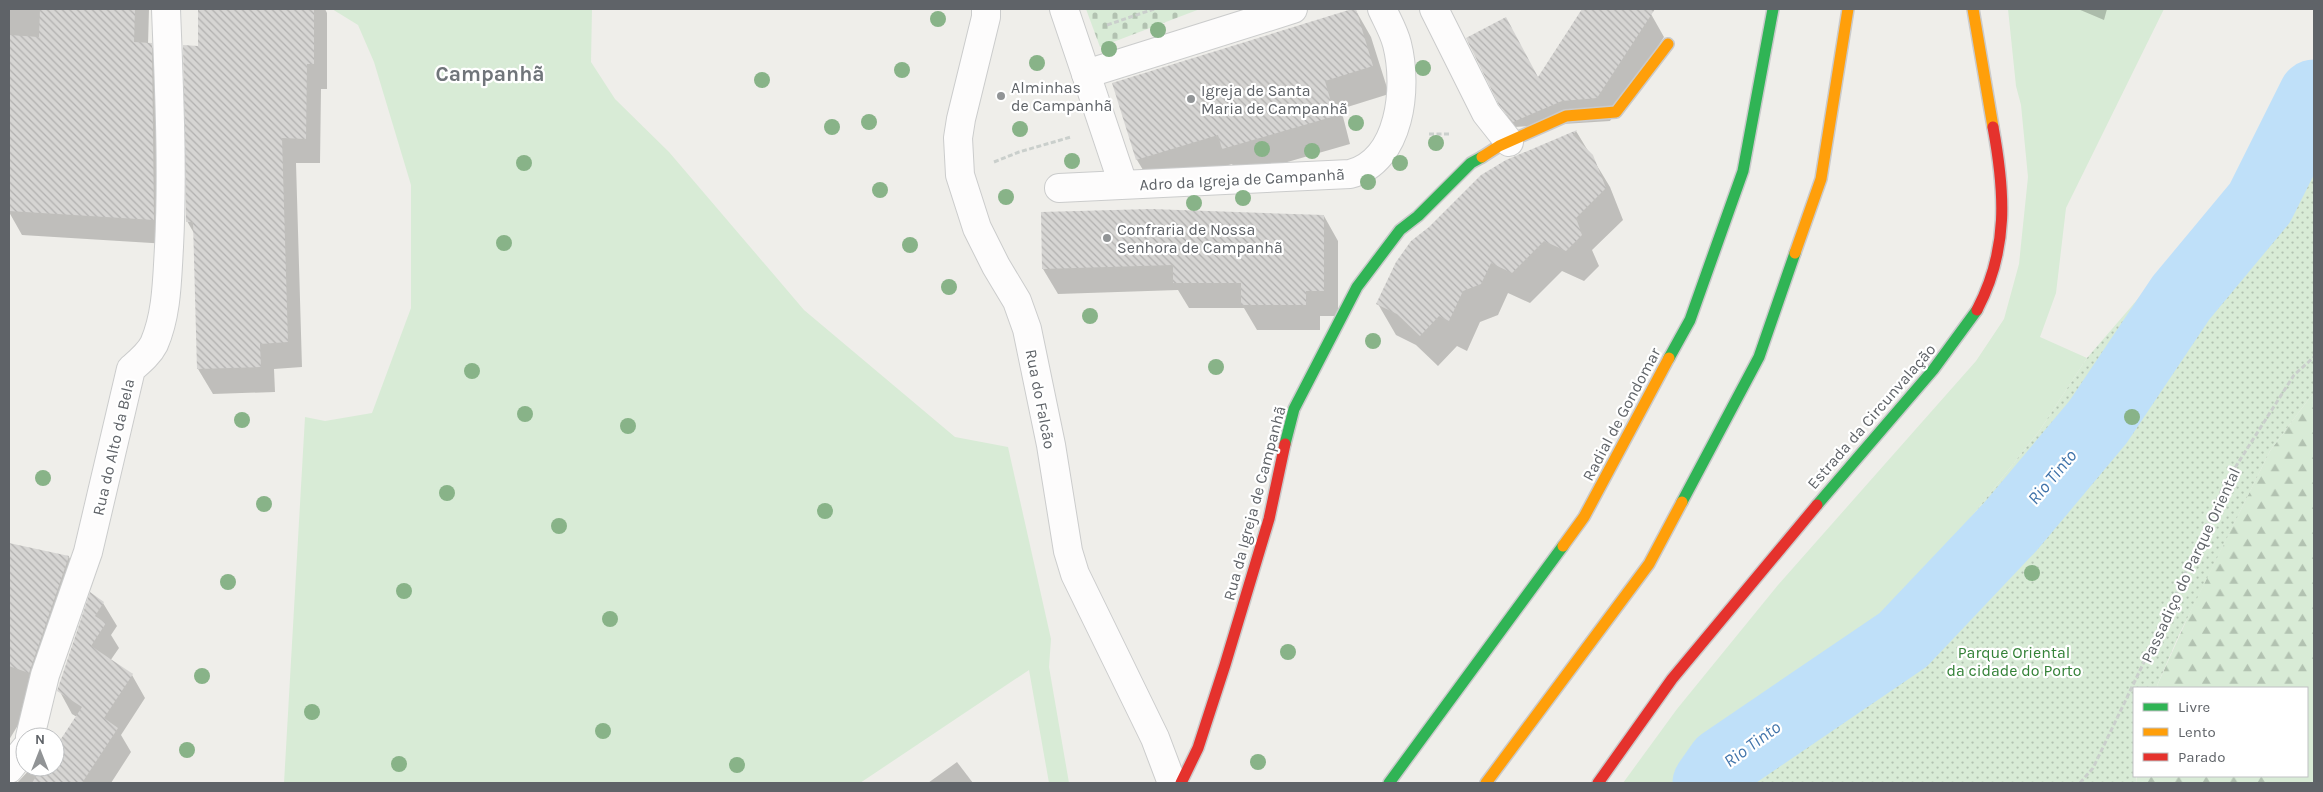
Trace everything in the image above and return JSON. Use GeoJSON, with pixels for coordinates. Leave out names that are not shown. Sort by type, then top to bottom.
{"type":"FeatureCollection","features":[{"type":"Feature","properties":{"kind":"main road","name":"Radial de Gondomar"},"geometry":{"type":"LineString","coordinates":[[1389,783],[1584,517],[1690,320],[1743,171],[1772,23],[1773,9]]}},
{"type":"Feature","properties":{"kind":"main road"},"geometry":{"type":"LineString","coordinates":[[1486,783],[1649,564],[1759,357],[1821,178],[1848,9]]}},
{"type":"Feature","properties":{"kind":"main road","name":"Estrada da Circunvalação"},"geometry":{"type":"LineString","coordinates":[[1598,783],[1672,679],[1786,540],[1933,370],[1957,340],[1978,309],[1992,275],[2002,240],[2003,200],[1999,159],[1973,9]]}},
{"type":"Feature","properties":{"kind":"main road","name":"Rua da Igreja de Campanhã"},"geometry":{"type":"LineString","coordinates":[[1181,783],[1198,748],[1225,665],[1269,519],[1280,462],[1294,409],[1357,287],[1400,230],[1418,216],[1471,163],[1509,142],[1578,113],[1608,114],[1616,112],[1668,44]]}},
{"type":"Feature","properties":{"kind":"street","name":"Rua do Alto da Bela"},"geometry":{"type":"LineString","coordinates":[[32,727],[45,674],[88,552],[131,369],[144,358],[153,346],[162,318],[166,292],[172,192],[166,9]]}},
{"type":"Feature","properties":{"kind":"street","name":"Rua do Falcão"},"geometry":{"type":"LineString","coordinates":[[986,9],[958,138],[960,175],[977,228],[996,266],[1017,301],[1027,329],[1051,445],[1068,551],[1075,574],[1155,738],[1172,783]]}},
{"type":"Feature","properties":{"kind":"street","name":"Adro da Igreja de Campanhã"},"geometry":{"type":"LineString","coordinates":[[1064,9],[1123,184]]}},
{"type":"Feature","properties":{"kind":"street"},"geometry":{"type":"LineString","coordinates":[[1086,74],[1293,9]]}},
{"type":"Feature","properties":{"kind":"street","name":"Adro da Igreja de Campanhã"},"geometry":{"type":"LineString","coordinates":[[1059,188],[1350,174],[1366,168],[1378,156],[1393,131],[1402,87],[1397,44],[1382,9]]}},
{"type":"Feature","properties":{"kind":"street"},"geometry":{"type":"LineString","coordinates":[[1434,9],[1440,17],[1486,113],[1509,142]]}},
{"type":"Feature","properties":{"kind":"path"},"geometry":{"type":"LineString","coordinates":[[1104,18],[1107,26],[1154,9]]}},
{"type":"Feature","properties":{"kind":"path"},"geometry":{"type":"LineString","coordinates":[[1019,152],[1060,140]]}},
{"type":"Feature","properties":{"kind":"path","name":"Passadiço do Parque Oriental"},"geometry":{"type":"LineString","coordinates":[[2080,783],[2093,768],[2170,608],[2224,484],[2294,375],[2314,357]]}},
{"type":"Feature","properties":{"kind":"green space"},"geometry":{"type":"Polygon","coordinates":[[[332,9],[592,9],[591,62],[615,99],[669,152],[804,310],[955,437],[1008,447],[1051,639],[1049,667],[1069,783],[1049,783],[1029,670],[860,783],[284,783],[305,417],[325,421],[372,413],[411,308],[411,185],[374,62],[358,25],[332,9]]]}},
{"type":"Feature","properties":{"kind":"green space"},"geometry":{"type":"Polygon","coordinates":[[[1086,9],[1200,9],[1100,47],[1086,9]]]}},
{"type":"Feature","properties":{"kind":"green space"},"geometry":{"type":"Polygon","coordinates":[[[2008,9],[2164,9],[2066,208],[2056,293],[2040,337],[2087,358],[2040,430],[1890,620],[1691,760],[1687,783],[1623,783],[1677,709],[1778,585],[1976,361],[2004,319],[2019,264],[2028,177],[2021,105],[2016,86],[2008,9]]]}},
{"type":"Feature","properties":{"kind":"green space","name":"Parque Oriental da cidade do Porto"},"geometry":{"type":"Polygon","coordinates":[[[2314,59],[2314,392],[2270,451],[2178,637],[2156,687],[2133,687],[2133,777],[2136,777],[2136,783],[1687,783],[1690,760],[1890,620],[2040,430],[2087,358],[2155,279],[2293,110],[2314,59]]]}},
{"type":"Feature","properties":{"kind":"green space"},"geometry":{"type":"Polygon","coordinates":[[[2314,392],[2314,660],[2305,687],[2156,687],[2192,608],[2270,451],[2314,392]]]}},
{"type":"Feature","properties":{"kind":"green space"},"geometry":{"type":"Polygon","coordinates":[[[2314,582],[2314,783],[2172,783],[2176,777],[2308,777],[2308,687],[2240,687],[2314,582]]]}},
{"type":"Feature","properties":{"kind":"green space"},"geometry":{"type":"Polygon","coordinates":[[[2137,777],[2276,777],[2265,783],[2136,783],[2137,777]]]}},
{"type":"Feature","properties":{"kind":"building"},"geometry":{"type":"Polygon","coordinates":[[[40,9],[135,9],[134,42],[152,43],[154,220],[9,211],[9,35],[39,37],[40,9]]]}},
{"type":"Feature","properties":{"kind":"building"},"geometry":{"type":"Polygon","coordinates":[[[198,9],[314,9],[314,64],[307,64],[306,139],[282,138],[288,342],[260,344],[261,367],[197,369],[193,222],[186,222],[183,45],[198,46],[198,9]]]}},
{"type":"Feature","properties":{"kind":"building","name":"Igreja de Santa Maria de Campanhã"},"geometry":{"type":"Polygon","coordinates":[[[1356,9],[1373,66],[1325,81],[1335,116],[1222,149],[1218,135],[1136,160],[1112,83],[1356,9]]]}},
{"type":"Feature","properties":{"kind":"building"},"geometry":{"type":"Polygon","coordinates":[[[1582,9],[1655,9],[1597,98],[1562,101],[1513,122],[1499,105],[1466,38],[1506,17],[1538,77],[1582,9]]]}},
{"type":"Feature","properties":{"kind":"building"},"geometry":{"type":"Polygon","coordinates":[[[1577,130],[1573,135],[1593,155],[1606,188],[1576,218],[1582,235],[1566,251],[1544,241],[1512,273],[1491,263],[1481,284],[1463,291],[1449,321],[1439,316],[1420,336],[1397,314],[1376,304],[1396,262],[1411,241],[1429,227],[1481,175],[1506,160],[1577,130]]]}},
{"type":"Feature","properties":{"kind":"building"},"geometry":{"type":"Polygon","coordinates":[[[1151,209],[1324,215],[1324,291],[1306,291],[1306,305],[1241,305],[1241,283],[1173,283],[1173,265],[1042,269],[1041,212],[1151,209]]]}},
{"type":"Feature","properties":{"kind":"building"},"geometry":{"type":"Polygon","coordinates":[[[9,543],[69,556],[29,673],[9,666],[9,543]]]}},
{"type":"Feature","properties":{"kind":"building"},"geometry":{"type":"Polygon","coordinates":[[[90,592],[104,602],[95,616],[106,623],[91,646],[133,674],[104,718],[118,728],[82,783],[32,783],[36,777],[65,777],[65,733],[82,707],[57,691],[90,592]]]}},
{"type":"Feature","properties":{"kind":"waterway","name":"Rio Tinto"},"geometry":{"type":"LineString","coordinates":[[1708,783],[1722,763],[1903,640],[2011,526],[2098,422],[2181,298],[2260,203],[2314,95]]}},
{"type":"Feature","properties":{"kind":"traffic: fast"},"geometry":{"type":"LineString","coordinates":[[1669,358],[1690,320],[1743,171],[1773,9]]}},
{"type":"Feature","properties":{"kind":"traffic: fast"},"geometry":{"type":"LineString","coordinates":[[1285,444],[1294,409],[1357,287],[1400,230],[1418,216],[1471,163],[1482,157]]}},
{"type":"Feature","properties":{"kind":"traffic: fast"},"geometry":{"type":"LineString","coordinates":[[1682,502],[1759,357],[1795,253]]}},
{"type":"Feature","properties":{"kind":"traffic: fast"},"geometry":{"type":"LineString","coordinates":[[1817,505],[1933,370],[1977,310]]}},
{"type":"Feature","properties":{"kind":"traffic: fast"},"geometry":{"type":"LineString","coordinates":[[1389,783],[1563,546]]}},
{"type":"Feature","properties":{"kind":"traffic: slow"},"geometry":{"type":"LineString","coordinates":[[1795,253],[1821,179],[1848,9]]}},
{"type":"Feature","properties":{"kind":"traffic: slow"},"geometry":{"type":"LineString","coordinates":[[1973,9],[1993,127]]}},
{"type":"Feature","properties":{"kind":"traffic: slow"},"geometry":{"type":"LineString","coordinates":[[1482,157],[1499,146],[1566,116],[1616,112],[1668,44]]}},
{"type":"Feature","properties":{"kind":"traffic: slow"},"geometry":{"type":"LineString","coordinates":[[1563,546],[1584,517],[1669,358]]}},
{"type":"Feature","properties":{"kind":"traffic: slow"},"geometry":{"type":"LineString","coordinates":[[1486,783],[1649,564],[1682,502]]}},
{"type":"Feature","properties":{"kind":"traffic: jam"},"geometry":{"type":"LineString","coordinates":[[1977,310],[1995,265],[2002,220],[2000,174],[1993,127]]}},
{"type":"Feature","properties":{"kind":"traffic: jam"},"geometry":{"type":"LineString","coordinates":[[1181,783],[1198,748],[1225,665],[1269,519],[1285,444]]}},
{"type":"Feature","properties":{"kind":"traffic: jam"},"geometry":{"type":"LineString","coordinates":[[1598,783],[1672,679],[1817,505]]}},
{"type":"Feature","properties":{"kind":"place","name":"Alminhas de Campanhã"},"geometry":{"type":"Point","coordinates":[1001,96]}},
{"type":"Feature","properties":{"kind":"place","name":"Igreja de Santa Maria de Campanhã"},"geometry":{"type":"Point","coordinates":[1191,99]}},
{"type":"Feature","properties":{"kind":"place","name":"Confraria de Nossa Senhora de Campanhã"},"geometry":{"type":"Point","coordinates":[1107,238]}},
{"type":"Feature","properties":{"kind":"district","name":"Campanhã"},"geometry":{"type":"Point","coordinates":[490,74]}}]}
